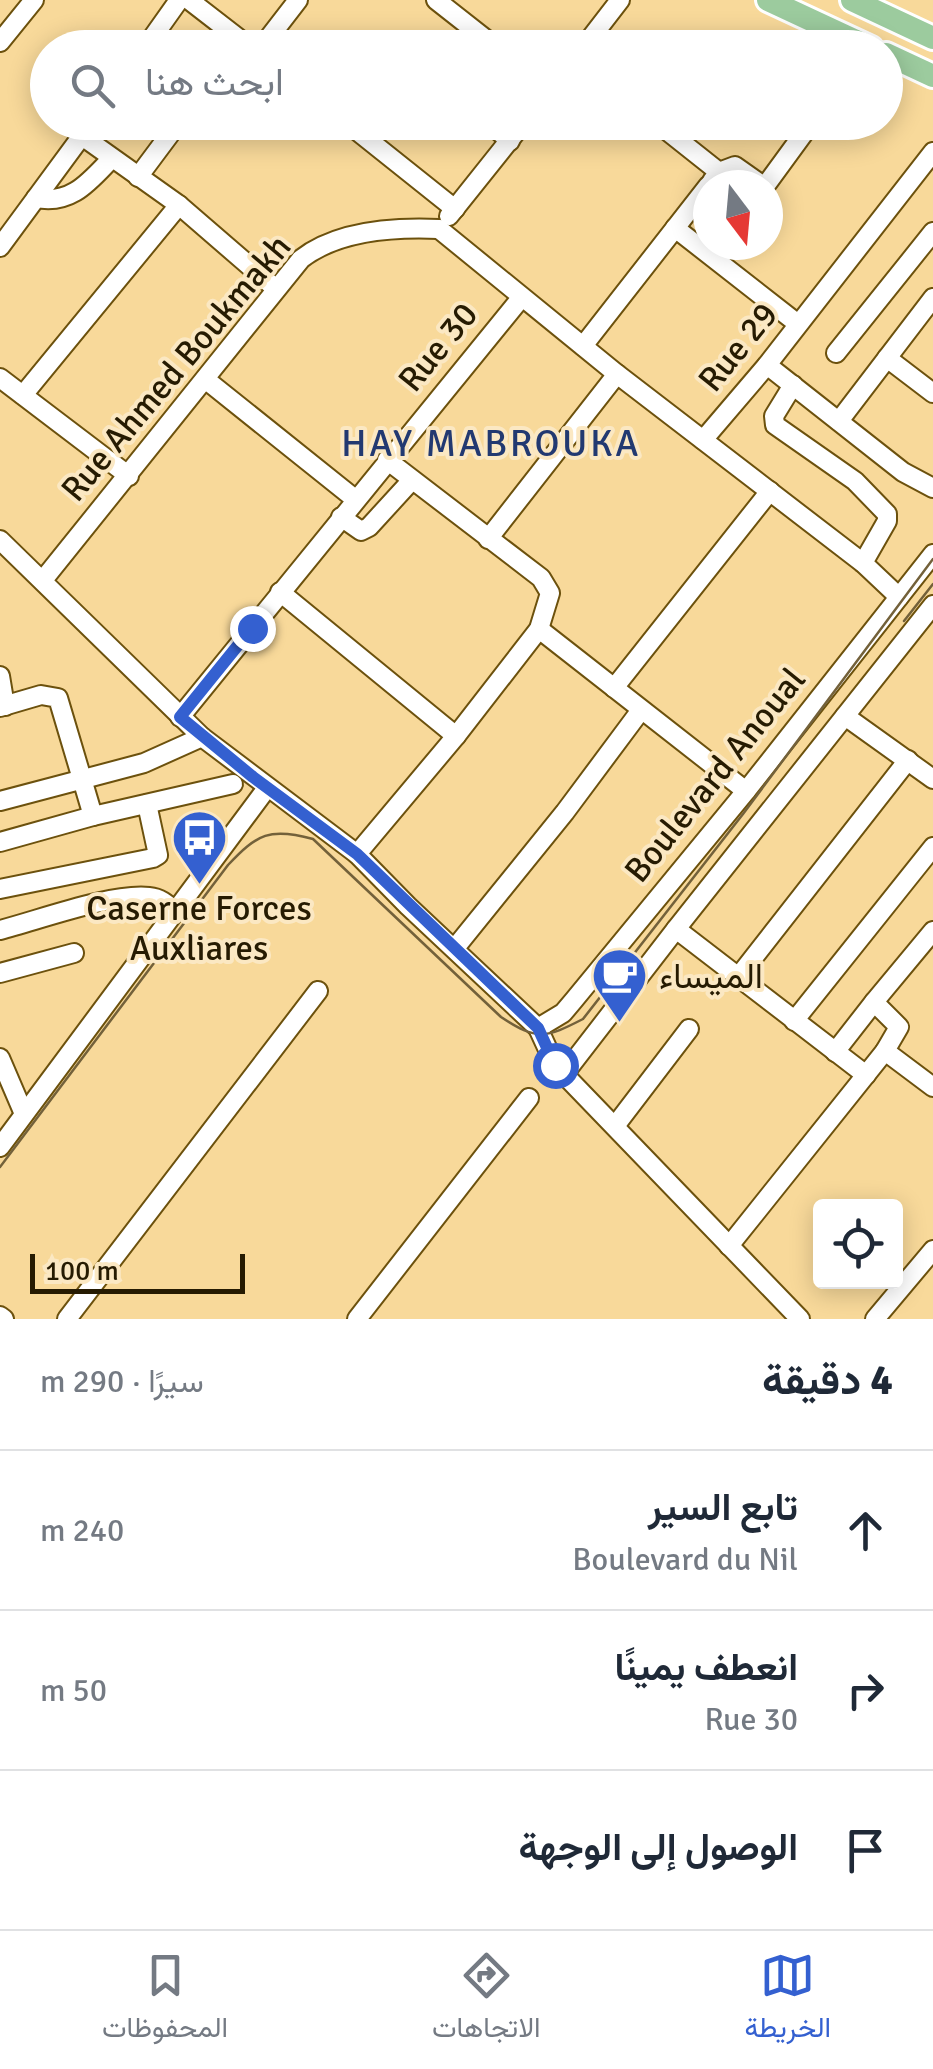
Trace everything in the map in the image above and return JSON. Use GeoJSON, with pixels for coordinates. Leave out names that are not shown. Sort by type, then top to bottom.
{"type":"FeatureCollection","features":[{"type":"Feature","properties":{"kind":"main road"},"geometry":{"type":"LineString","coordinates":[[768,0],[832,30]]}},
{"type":"Feature","properties":{"kind":"main road"},"geometry":{"type":"LineString","coordinates":[[852,0],[933,38]]}},
{"type":"Feature","properties":{"kind":"main road"},"geometry":{"type":"LineString","coordinates":[[903,62],[933,76]]}},
{"type":"Feature","properties":{"kind":"street"},"geometry":{"type":"LineString","coordinates":[[2,35],[34,0]]}},
{"type":"Feature","properties":{"kind":"street"},"geometry":{"type":"LineString","coordinates":[[158,30],[179,0]]}},
{"type":"Feature","properties":{"kind":"street"},"geometry":{"type":"LineString","coordinates":[[189,0],[224,30]]}},
{"type":"Feature","properties":{"kind":"street"},"geometry":{"type":"LineString","coordinates":[[275,30],[298,0]]}},
{"type":"Feature","properties":{"kind":"street"},"geometry":{"type":"LineString","coordinates":[[436,0],[474,30]]}},
{"type":"Feature","properties":{"kind":"street"},"geometry":{"type":"LineString","coordinates":[[597,30],[620,0]]}},
{"type":"Feature","properties":{"kind":"street"},"geometry":{"type":"LineString","coordinates":[[0,247],[80,140]]}},
{"type":"Feature","properties":{"kind":"street"},"geometry":{"type":"LineString","coordinates":[[95,140],[111,159],[179,205],[276,288]]}},
{"type":"Feature","properties":{"kind":"street"},"geometry":{"type":"LineString","coordinates":[[138,177],[166,140]]}},
{"type":"Feature","properties":{"kind":"street"},"geometry":{"type":"LineString","coordinates":[[369,140],[455,209]]}},
{"type":"Feature","properties":{"kind":"street"},"geometry":{"type":"LineString","coordinates":[[673,140],[702,170]]}},
{"type":"Feature","properties":{"kind":"street"},"geometry":{"type":"LineString","coordinates":[[775,170],[798,140]]}},
{"type":"Feature","properties":{"kind":"street"},"geometry":{"type":"LineString","coordinates":[[510,141],[439,228],[617,374],[863,563],[899,597]]}},
{"type":"Feature","properties":{"kind":"street","name":"Rue 29"},"geometry":{"type":"LineString","coordinates":[[703,440],[767,365],[933,152]]}},
{"type":"Feature","properties":{"kind":"street"},"geometry":{"type":"LineString","coordinates":[[36,198],[59,199],[78,192],[111,159]]}},
{"type":"Feature","properties":{"kind":"street"},"geometry":{"type":"LineString","coordinates":[[22,395],[179,205]]}},
{"type":"Feature","properties":{"kind":"street"},"geometry":{"type":"LineString","coordinates":[[583,346],[693,206]]}},
{"type":"Feature","properties":{"kind":"street","name":"Rue Ahmed Boukmakh"},"geometry":{"type":"LineString","coordinates":[[43,580],[301,259],[326,243],[400,229],[439,228]]}},
{"type":"Feature","properties":{"kind":"street"},"geometry":{"type":"LineString","coordinates":[[676,228],[693,238]]}},
{"type":"Feature","properties":{"kind":"street"},"geometry":{"type":"LineString","coordinates":[[836,353],[933,232]]}},
{"type":"Feature","properties":{"kind":"street"},"geometry":{"type":"LineString","coordinates":[[726,260],[798,324]]}},
{"type":"Feature","properties":{"kind":"street","name":"Rue 30"},"geometry":{"type":"LineString","coordinates":[[180,717],[521,298]]}},
{"type":"Feature","properties":{"kind":"street"},"geometry":{"type":"LineString","coordinates":[[839,422],[933,298]]}},
{"type":"Feature","properties":{"kind":"street"},"geometry":{"type":"LineString","coordinates":[[887,358],[933,393]]}},
{"type":"Feature","properties":{"kind":"street"},"geometry":{"type":"LineString","coordinates":[[767,365],[903,472],[932,485]]}},
{"type":"Feature","properties":{"kind":"street"},"geometry":{"type":"LineString","coordinates":[[488,539],[617,374]]}},
{"type":"Feature","properties":{"kind":"street"},"geometry":{"type":"LineString","coordinates":[[0,378],[129,476]]}},
{"type":"Feature","properties":{"kind":"street"},"geometry":{"type":"LineString","coordinates":[[205,380],[355,499]]}},
{"type":"Feature","properties":{"kind":"street"},"geometry":{"type":"LineString","coordinates":[[793,385],[774,416],[775,425],[855,481],[887,514],[887,521],[863,563]]}},
{"type":"Feature","properties":{"kind":"street"},"geometry":{"type":"LineString","coordinates":[[357,854],[539,629],[550,592],[541,578],[387,460]]}},
{"type":"Feature","properties":{"kind":"street"},"geometry":{"type":"LineString","coordinates":[[341,517],[361,532],[412,480]]}},
{"type":"Feature","properties":{"kind":"street"},"geometry":{"type":"LineString","coordinates":[[614,688],[770,491]]}},
{"type":"Feature","properties":{"kind":"street"},"geometry":{"type":"LineString","coordinates":[[0,540],[202,737],[357,854],[538,1028],[555,1065],[800,1319]]}},
{"type":"Feature","properties":{"kind":"street","name":"Boulevard Anoual"},"geometry":{"type":"LineString","coordinates":[[538,1028],[562,1014],[574,1000],[933,554]]}},
{"type":"Feature","properties":{"kind":"street"},"geometry":{"type":"LineString","coordinates":[[280,592],[456,736]]}},
{"type":"Feature","properties":{"kind":"street","name":"Boulevard Anoual"},"geometry":{"type":"LineString","coordinates":[[564,1074],[932,607]]}},
{"type":"Feature","properties":{"kind":"street"},"geometry":{"type":"LineString","coordinates":[[539,629],[746,791]]}},
{"type":"Feature","properties":{"kind":"street"},"geometry":{"type":"LineString","coordinates":[[0,676],[2,706],[48,694],[58,698],[93,816]]}},
{"type":"Feature","properties":{"kind":"street"},"geometry":{"type":"LineString","coordinates":[[455,948],[565,812],[640,710]]}},
{"type":"Feature","properties":{"kind":"street"},"geometry":{"type":"LineString","coordinates":[[845,716],[933,779]]}},
{"type":"Feature","properties":{"kind":"street"},"geometry":{"type":"LineString","coordinates":[[0,800],[144,762],[202,737]]}},
{"type":"Feature","properties":{"kind":"street"},"geometry":{"type":"LineString","coordinates":[[202,737],[233,784],[243,822]]}},
{"type":"Feature","properties":{"kind":"street"},"geometry":{"type":"LineString","coordinates":[[739,976],[908,760]]}},
{"type":"Feature","properties":{"kind":"street"},"geometry":{"type":"LineString","coordinates":[[0,842],[233,784]]}},
{"type":"Feature","properties":{"kind":"street"},"geometry":{"type":"LineString","coordinates":[[0,1148],[267,788]]}},
{"type":"Feature","properties":{"kind":"street"},"geometry":{"type":"LineString","coordinates":[[0,889],[153,858],[158,855],[147,804]]}},
{"type":"Feature","properties":{"kind":"street"},"geometry":{"type":"LineString","coordinates":[[794,1022],[933,847]]}},
{"type":"Feature","properties":{"kind":"street"},"geometry":{"type":"LineString","coordinates":[[0,930],[146,896],[166,902],[176,912]]}},
{"type":"Feature","properties":{"kind":"street"},"geometry":{"type":"LineString","coordinates":[[676,928],[866,1076]]}},
{"type":"Feature","properties":{"kind":"street"},"geometry":{"type":"LineString","coordinates":[[834,1052],[933,931]]}},
{"type":"Feature","properties":{"kind":"street"},"geometry":{"type":"LineString","coordinates":[[0,973],[74,954]]}},
{"type":"Feature","properties":{"kind":"street"},"geometry":{"type":"LineString","coordinates":[[66,1319],[318,991]]}},
{"type":"Feature","properties":{"kind":"street"},"geometry":{"type":"LineString","coordinates":[[729,1246],[866,1076],[900,1027],[874,1002]]}},
{"type":"Feature","properties":{"kind":"street"},"geometry":{"type":"LineString","coordinates":[[614,1126],[689,1029]]}},
{"type":"Feature","properties":{"kind":"street"},"geometry":{"type":"LineString","coordinates":[[886,1050],[933,1087]]}},
{"type":"Feature","properties":{"kind":"street"},"geometry":{"type":"LineString","coordinates":[[0,1061],[24,1114]]}},
{"type":"Feature","properties":{"kind":"street"},"geometry":{"type":"LineString","coordinates":[[357,1319],[529,1098]]}},
{"type":"Feature","properties":{"kind":"street"},"geometry":{"type":"LineString","coordinates":[[874,1319],[933,1250]]}},
{"type":"Feature","properties":{"kind":"tram line"},"geometry":{"type":"LineString","coordinates":[[0,1167],[228,865],[247,846],[265,836],[286,834],[313,839],[513,1025],[542,1034],[583,1019],[743,814],[933,559]]}},
{"type":"Feature","properties":{"kind":"tram line"},"geometry":{"type":"LineString","coordinates":[[904,621],[933,584]]}},
{"type":"Feature","properties":{"kind":"place","name":"Caserne Forces Auxliares"},"geometry":{"type":"Point","coordinates":[199,886]}},
{"type":"Feature","properties":{"kind":"place","name":"الميساء"},"geometry":{"type":"Point","coordinates":[620,1025]}},
{"type":"Feature","properties":{"kind":"district","name":"HAY MABROUKA"},"geometry":{"type":"Point","coordinates":[491,443]}},
{"type":"Feature","properties":{"kind":"route"},"geometry":{"type":"LineString","coordinates":[[252,628],[180,717],[357,854],[538,1028],[555,1065]]}}]}
